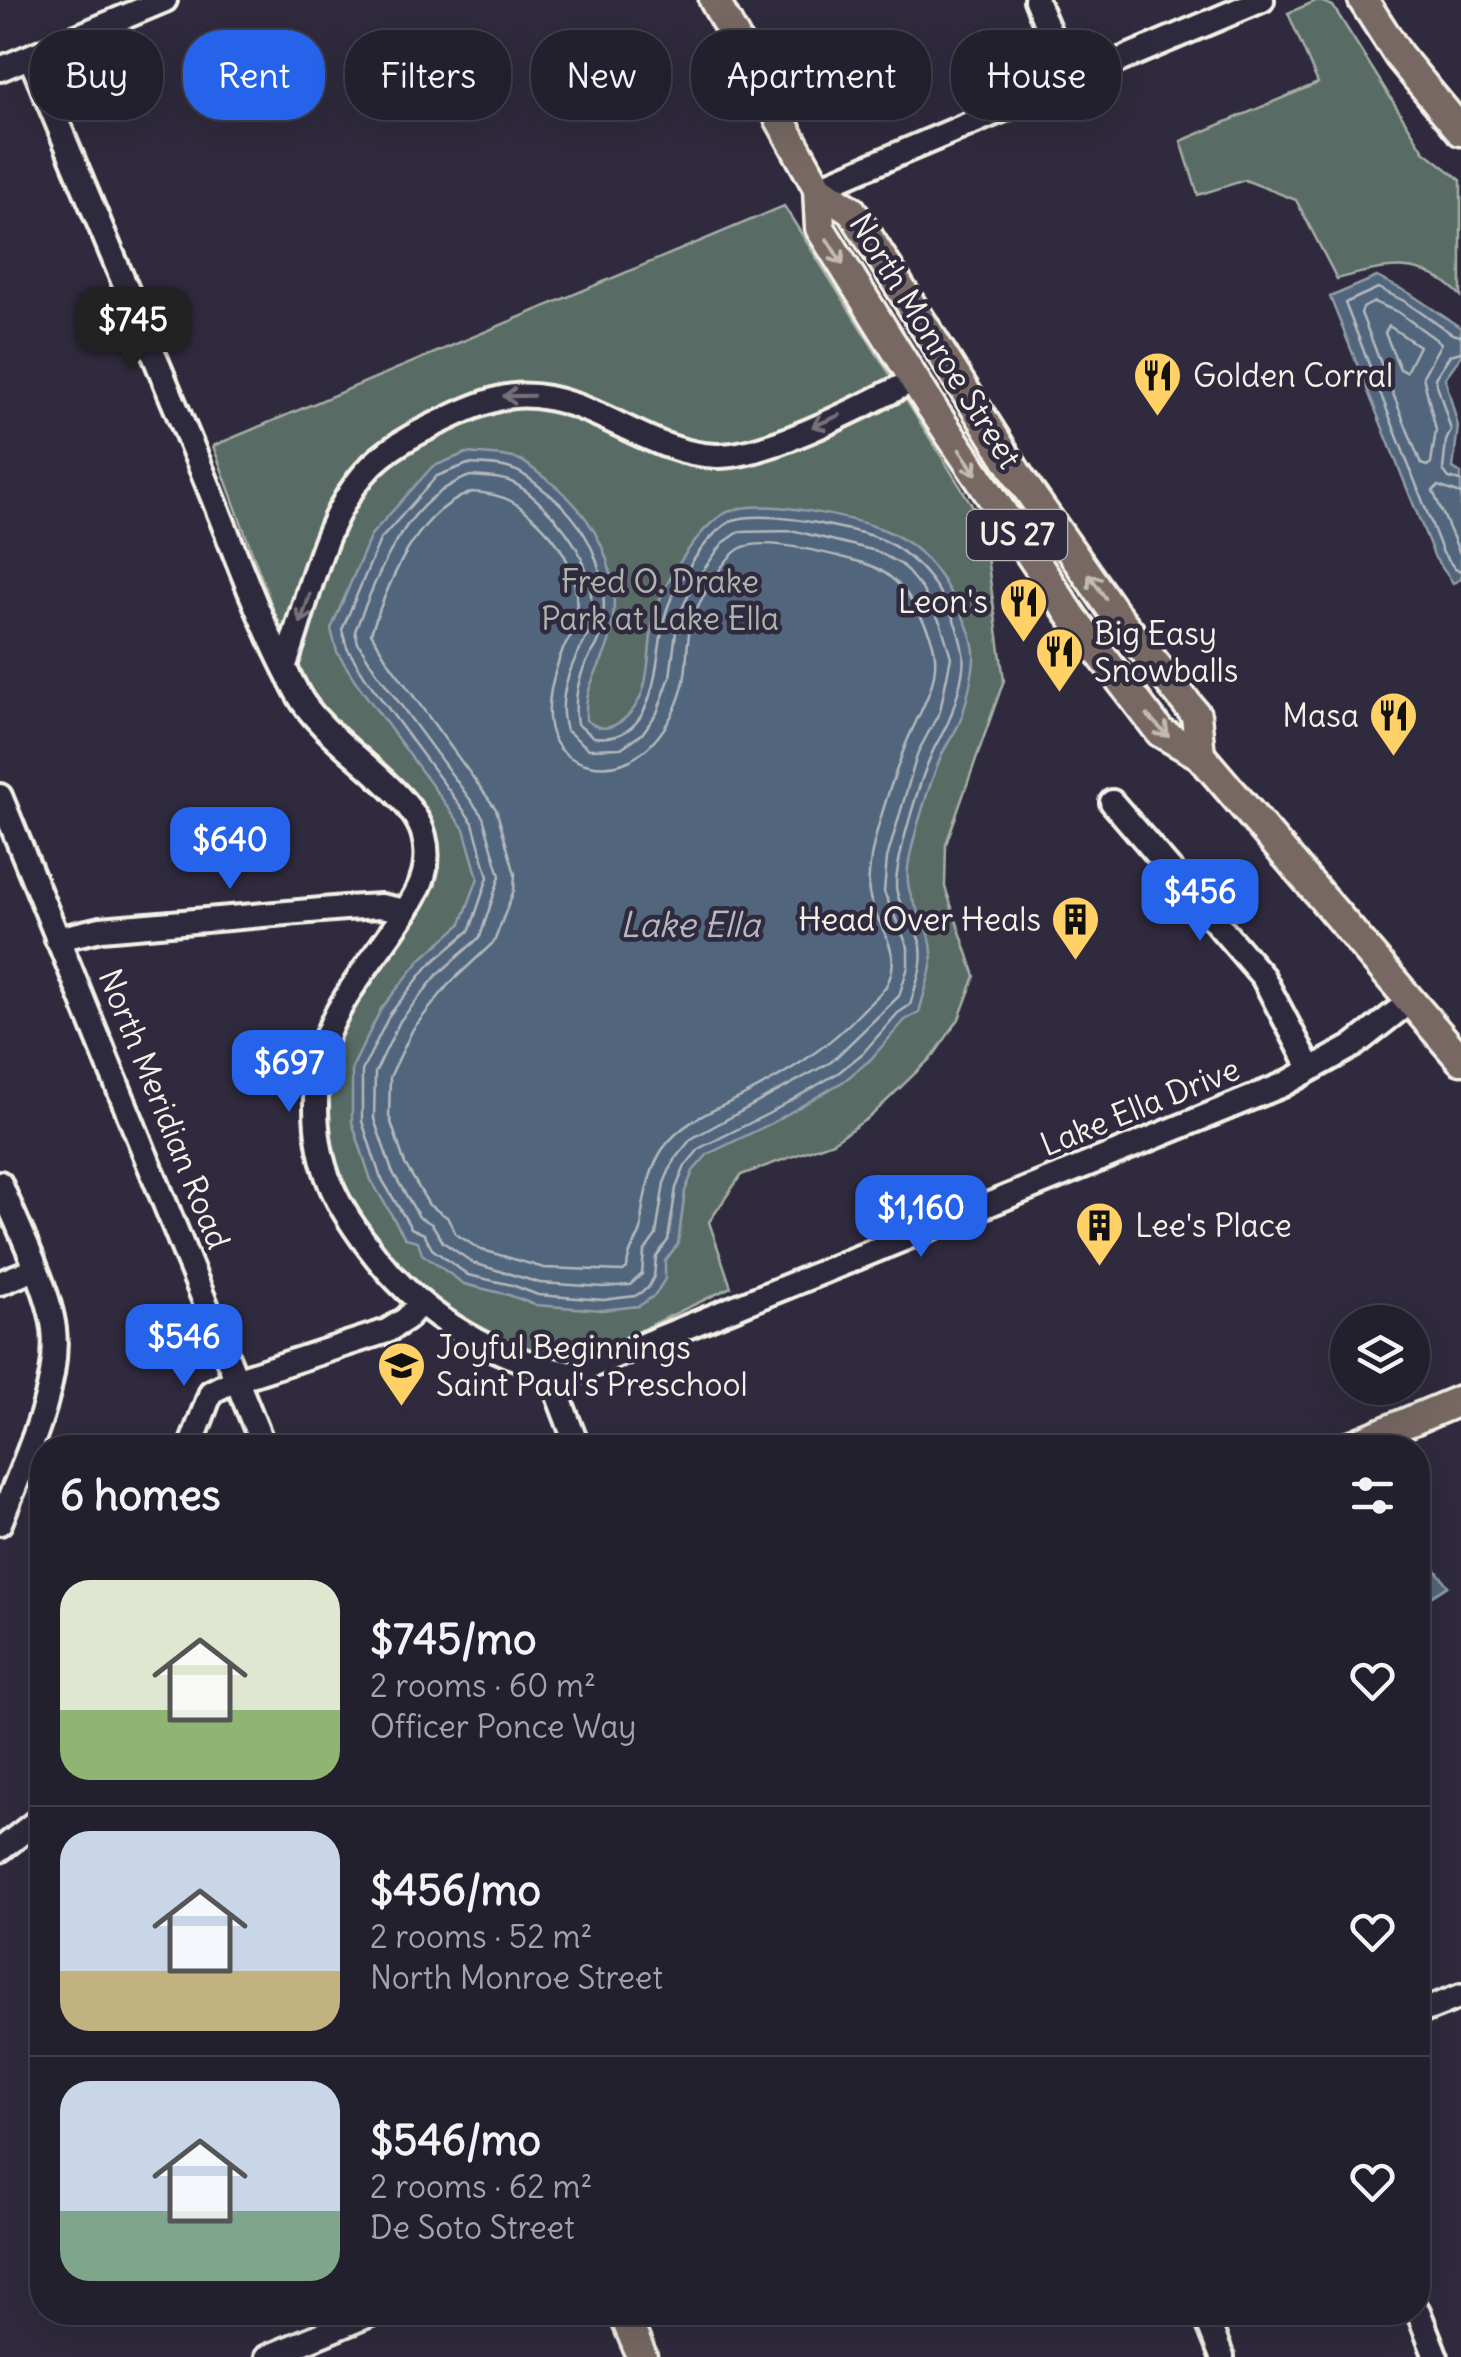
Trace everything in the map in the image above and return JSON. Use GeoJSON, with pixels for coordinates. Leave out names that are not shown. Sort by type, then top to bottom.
{"type":"FeatureCollection","features":[{"type":"Feature","properties":{"kind":"main road","name":"North Monroe Street"},"geometry":{"type":"LineString","coordinates":[[714,0],[818,188],[852,212],[1021,480],[1113,610],[1196,715],[1200,755]]}},
{"type":"Feature","properties":{"kind":"main road"},"geometry":{"type":"LineString","coordinates":[[1363,0],[1400,56],[1461,131]]}},
{"type":"Feature","properties":{"kind":"main road","name":"North Monroe Street"},"geometry":{"type":"LineString","coordinates":[[818,188],[820,228],[914,380],[1073,618],[1160,732],[1200,755],[1461,1060]]}},
{"type":"Feature","properties":{"kind":"main road"},"geometry":{"type":"LineString","coordinates":[[914,380],[948,367]]}},
{"type":"Feature","properties":{"kind":"main road"},"geometry":{"type":"LineString","coordinates":[[1377,1435],[1461,1400]]}},
{"type":"Feature","properties":{"kind":"main road"},"geometry":{"type":"LineString","coordinates":[[628,2325],[642,2357]]}},
{"type":"Feature","properties":{"kind":"street"},"geometry":{"type":"LineString","coordinates":[[93,30],[165,0]]}},
{"type":"Feature","properties":{"kind":"street"},"geometry":{"type":"LineString","coordinates":[[1036,0],[1049,30]]}},
{"type":"Feature","properties":{"kind":"street"},"geometry":{"type":"LineString","coordinates":[[1121,59],[1262,0]]}},
{"type":"Feature","properties":{"kind":"street"},"geometry":{"type":"LineString","coordinates":[[0,69],[30,56]]}},
{"type":"Feature","properties":{"kind":"street","name":"Lake Ella Drive"},"geometry":{"type":"LineString","coordinates":[[57,120],[299,696],[314,716],[405,803],[424,834],[426,870],[422,884],[344,1001],[326,1036],[316,1084],[316,1132],[326,1179],[340,1206],[390,1274],[421,1303],[497,1353],[571,1374],[608,1361],[1282,1084],[1353,1046],[1409,1002]]}},
{"type":"Feature","properties":{"kind":"street"},"geometry":{"type":"LineString","coordinates":[[818,188],[978,120]]}},
{"type":"Feature","properties":{"kind":"street"},"geometry":{"type":"LineString","coordinates":[[285,664],[328,539],[356,483],[391,449],[481,403],[499,396],[537,396],[575,406],[673,448],[720,456],[768,447],[914,380]]}},
{"type":"Feature","properties":{"kind":"street","name":"North Meridian Road"},"geometry":{"type":"LineString","coordinates":[[0,796],[258,1435]]}},
{"type":"Feature","properties":{"kind":"street"},"geometry":{"type":"LineString","coordinates":[[1112,802],[1263,977],[1310,1069]]}},
{"type":"Feature","properties":{"kind":"street"},"geometry":{"type":"LineString","coordinates":[[58,939],[101,929],[345,908],[380,906],[406,910]]}},
{"type":"Feature","properties":{"kind":"street"},"geometry":{"type":"LineString","coordinates":[[0,1183],[54,1326],[49,1386],[31,1435]]}},
{"type":"Feature","properties":{"kind":"street"},"geometry":{"type":"LineString","coordinates":[[0,1283],[35,1269]]}},
{"type":"Feature","properties":{"kind":"street"},"geometry":{"type":"LineString","coordinates":[[195,1435],[211,1392],[235,1380],[386,1331],[406,1319],[421,1303]]}},
{"type":"Feature","properties":{"kind":"street"},"geometry":{"type":"LineString","coordinates":[[548,1369],[573,1435]]}},
{"type":"Feature","properties":{"kind":"street"},"geometry":{"type":"LineString","coordinates":[[0,1523],[30,1439]]}},
{"type":"Feature","properties":{"kind":"street"},"geometry":{"type":"LineString","coordinates":[[0,1850],[30,1826]]}},
{"type":"Feature","properties":{"kind":"street"},"geometry":{"type":"LineString","coordinates":[[1430,2008],[1461,1996]]}},
{"type":"Feature","properties":{"kind":"street"},"geometry":{"type":"LineString","coordinates":[[267,2357],[345,2325]]}},
{"type":"Feature","properties":{"kind":"street"},"geometry":{"type":"LineString","coordinates":[[1209,2325],[1222,2357]]}},
{"type":"Feature","properties":{"kind":"street"},"geometry":{"type":"LineString","coordinates":[[1423,2325],[1436,2357]]}},
{"type":"Feature","properties":{"kind":"green space"},"geometry":{"type":"Polygon","coordinates":[[[1318,0],[1333,6],[1424,151],[1461,180],[1461,296],[1446,283],[1418,270],[1387,268],[1337,279],[1296,200],[1245,180],[1198,195],[1181,141],[1318,83],[1288,13],[1318,0]]]}},
{"type":"Feature","properties":{"kind":"green space","name":"Lake Ella"},"geometry":{"type":"Polygon","coordinates":[[[784,206],[982,521],[1004,680],[946,844],[945,887],[975,976],[959,1019],[934,1055],[871,1116],[833,1142],[741,1175],[709,1222],[731,1287],[593,1353],[543,1358],[517,1350],[431,1297],[352,1208],[333,1171],[324,1123],[326,1080],[342,1021],[436,885],[437,840],[420,803],[318,705],[273,609],[213,446],[784,206]]]}},
{"type":"Feature","properties":{"kind":"water"},"geometry":{"type":"Polygon","coordinates":[[[1377,277],[1461,328],[1461,356],[1445,378],[1458,426],[1453,468],[1461,473],[1461,579],[1453,583],[1435,558],[1330,297],[1377,277]]]}},
{"type":"Feature","properties":{"kind":"water","name":"Lake Ella"},"geometry":{"type":"Polygon","coordinates":[[[466,453],[507,457],[527,464],[579,509],[602,546],[613,587],[614,610],[608,645],[591,683],[586,706],[586,720],[598,727],[610,727],[632,712],[644,685],[656,610],[667,583],[697,538],[733,510],[766,507],[808,511],[893,534],[912,546],[935,570],[962,614],[974,651],[963,713],[936,770],[909,861],[910,893],[932,948],[919,1013],[905,1020],[870,1060],[844,1081],[708,1154],[693,1171],[685,1191],[678,1244],[665,1261],[665,1279],[655,1295],[639,1306],[602,1310],[535,1305],[464,1284],[422,1254],[418,1241],[405,1238],[371,1180],[352,1122],[352,1068],[381,1009],[421,959],[461,924],[478,878],[464,829],[356,682],[337,652],[331,629],[371,535],[432,467],[466,453]]]}},
{"type":"Feature","properties":{"kind":"water"},"geometry":{"type":"Polygon","coordinates":[[[1430,1562],[1448,1586],[1430,1597],[1430,1562]]]}},
{"type":"Feature","properties":{"kind":"place","name":"Golden Corral"},"geometry":{"type":"Point","coordinates":[1158,418]}},
{"type":"Feature","properties":{"kind":"place","name":"Leon's"},"geometry":{"type":"Point","coordinates":[1023,644]}},
{"type":"Feature","properties":{"kind":"place","name":"Big Easy Snowballs"},"geometry":{"type":"Point","coordinates":[1059,694]}},
{"type":"Feature","properties":{"kind":"place","name":"Masa"},"geometry":{"type":"Point","coordinates":[1394,758]}},
{"type":"Feature","properties":{"kind":"place","name":"Head Over Heals"},"geometry":{"type":"Point","coordinates":[1076,962]}},
{"type":"Feature","properties":{"kind":"place","name":"Lee's Place"},"geometry":{"type":"Point","coordinates":[1100,1268]}},
{"type":"Feature","properties":{"kind":"place","name":"Joyful Beginnings Saint Paul's Preschool"},"geometry":{"type":"Point","coordinates":[401,1408]}},
{"type":"Feature","properties":{"kind":"park label","name":"Fred O. Drake Park at Lake Ella"},"geometry":{"type":"Point","coordinates":[660,600]}}]}
